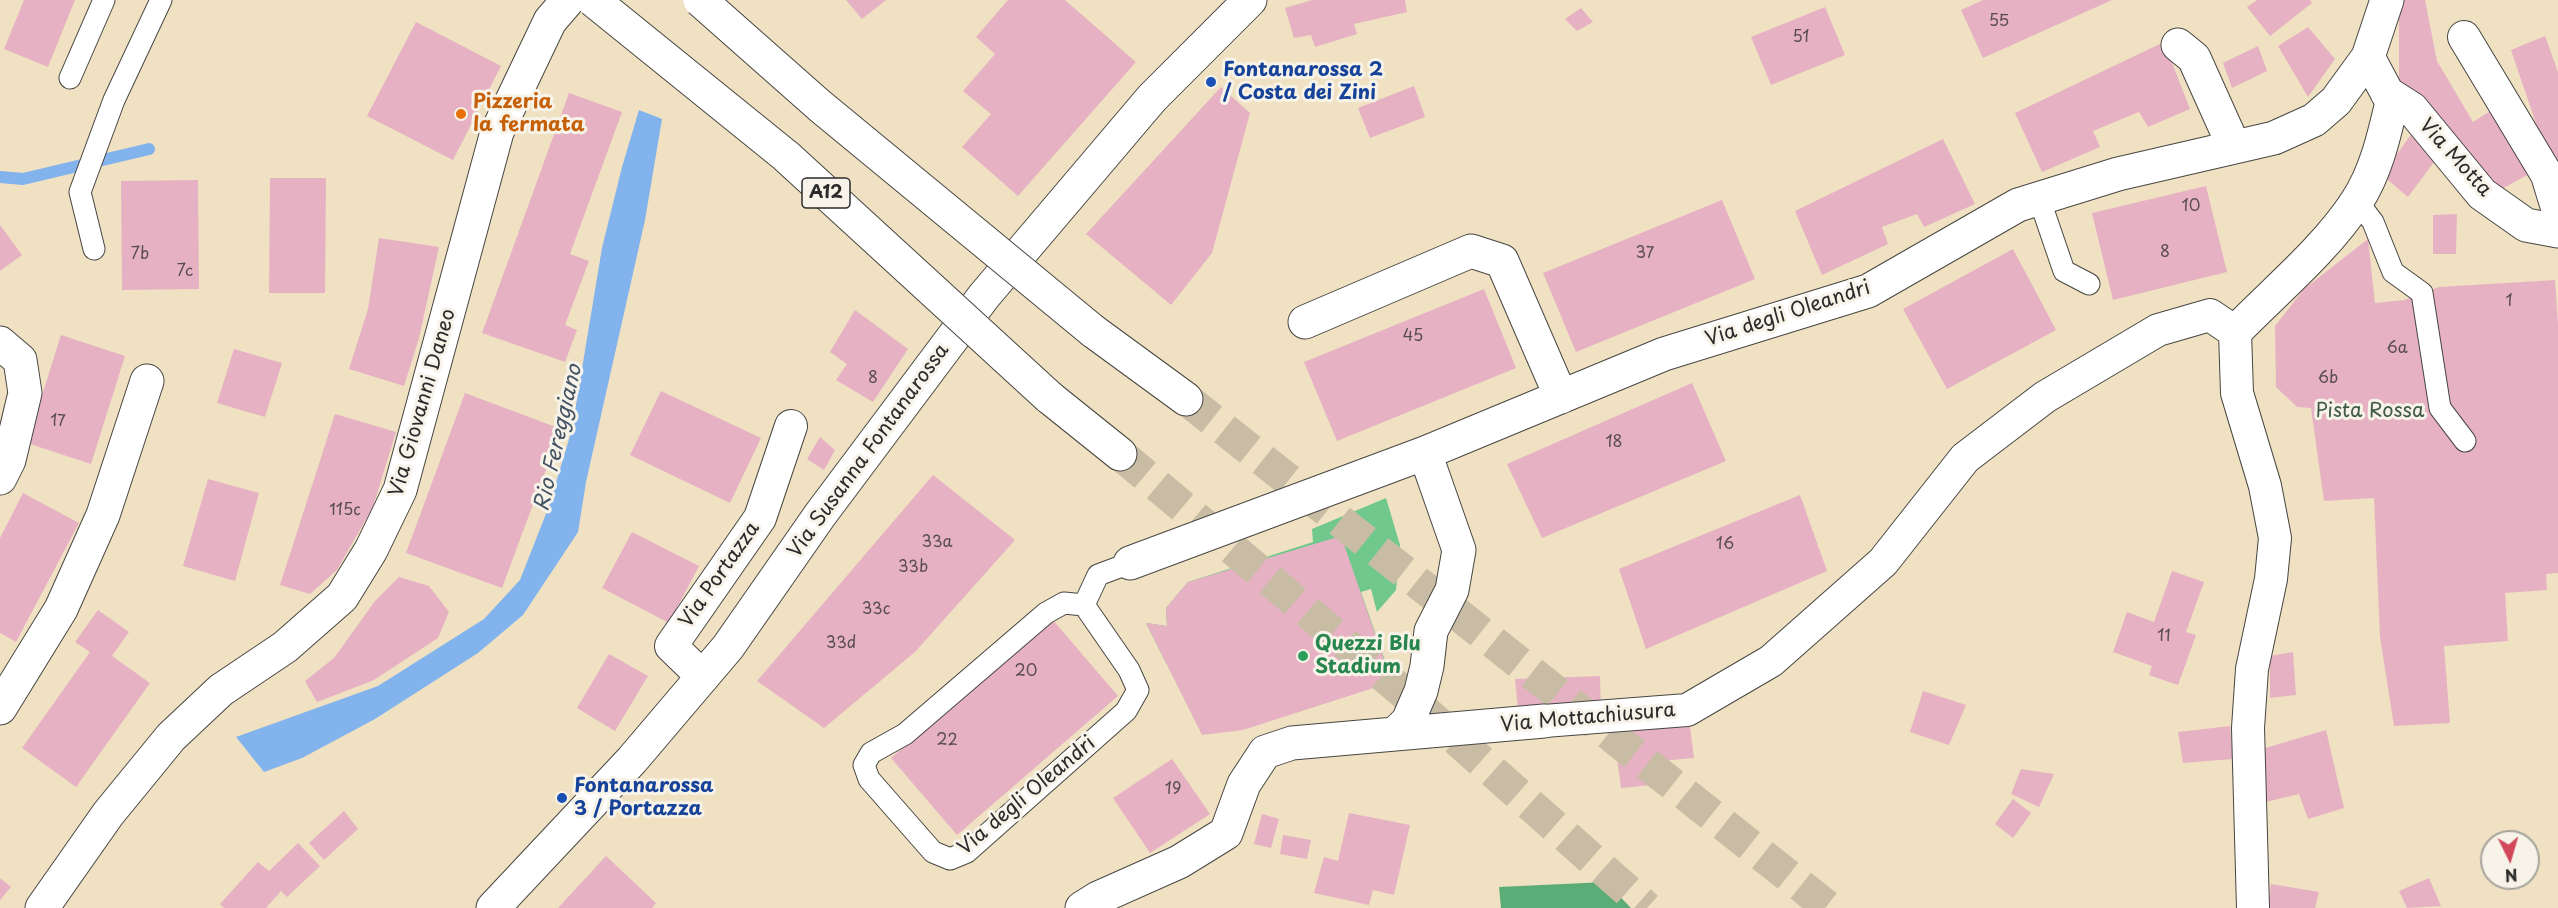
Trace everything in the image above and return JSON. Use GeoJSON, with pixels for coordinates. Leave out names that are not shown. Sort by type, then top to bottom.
{"type":"FeatureCollection","features":[{"type":"Feature","properties":{"kind":"main road","name":"Via Giovanni Daneo"},"geometry":{"type":"LineString","coordinates":[[42,908],[108,814],[171,737],[221,690],[285,647],[342,597],[371,550],[400,490],[497,132],[549,21],[568,0]]}},
{"type":"Feature","properties":{"kind":"main road","name":"A12"},"geometry":{"type":"LineString","coordinates":[[593,0],[786,156],[1049,397],[1120,454]]}},
{"type":"Feature","properties":{"kind":"main road"},"geometry":{"type":"LineString","coordinates":[[700,0],[820,106],[1093,331],[1186,399]]}},
{"type":"Feature","properties":{"kind":"main road","name":"Via Susanna Fontanarossa"},"geometry":{"type":"LineString","coordinates":[[493,908],[627,765],[728,647],[820,515],[984,296],[1152,98],[1250,0]]}},
{"type":"Feature","properties":{"kind":"main road","name":"Via degli Oleandri"},"geometry":{"type":"LineString","coordinates":[[1130,563],[1425,453],[1664,354],[1868,291],[2018,205],[2118,174],[2274,138],[2314,120],[2336,100],[2368,57],[2387,0]]}},
{"type":"Feature","properties":{"kind":"main road"},"geometry":{"type":"LineString","coordinates":[[2178,45],[2194,58],[2234,147]]}},
{"type":"Feature","properties":{"kind":"main road"},"geometry":{"type":"LineString","coordinates":[[2235,332],[2334,230],[2357,201],[2382,143],[2392,102],[2368,57]]}},
{"type":"Feature","properties":{"kind":"main road","name":"Via Motta"},"geometry":{"type":"LineString","coordinates":[[2387,93],[2412,110],[2482,194],[2526,225],[2558,231]]}},
{"type":"Feature","properties":{"kind":"main road"},"geometry":{"type":"LineString","coordinates":[[1305,322],[1471,251],[1502,261],[1561,397]]}},
{"type":"Feature","properties":{"kind":"main road"},"geometry":{"type":"LineString","coordinates":[[0,343],[20,360],[25,393],[9,460],[0,478]]}},
{"type":"Feature","properties":{"kind":"main road"},"geometry":{"type":"LineString","coordinates":[[0,708],[61,609],[103,515],[147,381]]}},
{"type":"Feature","properties":{"kind":"main road"},"geometry":{"type":"LineString","coordinates":[[1396,733],[1408,721],[1421,691],[1427,666],[1431,631],[1452,590],[1459,550],[1425,453]]}},
{"type":"Feature","properties":{"kind":"main road","name":"Via Mottachiusura"},"geometry":{"type":"LineString","coordinates":[[1082,908],[1179,862],[1226,833],[1244,784],[1265,752],[1292,743],[1544,721]]}},
{"type":"Feature","properties":{"kind":"street"},"geometry":{"type":"LineString","coordinates":[[2464,37],[2547,176],[2558,211]]}},
{"type":"Feature","properties":{"kind":"street","name":"Via Mottachiusura"},"geometry":{"type":"LineString","coordinates":[[1544,721],[1687,710],[1771,661],[1883,562],[1965,458],[2045,397],[2158,330],[2210,315],[2235,332]]}},
{"type":"Feature","properties":{"kind":"street"},"geometry":{"type":"LineString","coordinates":[[2235,332],[2236,393],[2265,486],[2275,538],[2271,579],[2252,669],[2248,728],[2253,908]]}},
{"type":"Feature","properties":{"kind":"street","name":"Via Portazza"},"geometry":{"type":"LineString","coordinates":[[703,676],[671,646],[760,519],[791,426]]}},
{"type":"Feature","properties":{"kind":"lane"},"geometry":{"type":"LineString","coordinates":[[70,78],[104,0]]}},
{"type":"Feature","properties":{"kind":"lane"},"geometry":{"type":"LineString","coordinates":[[94,249],[80,192],[114,100],[161,0]]}},
{"type":"Feature","properties":{"kind":"lane"},"geometry":{"type":"LineString","coordinates":[[2039,198],[2064,272],[2088,284]]}},
{"type":"Feature","properties":{"kind":"lane"},"geometry":{"type":"LineString","coordinates":[[2357,201],[2373,222],[2393,272],[2422,293],[2440,408],[2465,441]]}},
{"type":"Feature","properties":{"kind":"lane","name":"Via degli Oleandri"},"geometry":{"type":"LineString","coordinates":[[1083,605],[1098,575],[1130,563]]}},
{"type":"Feature","properties":{"kind":"lane","name":"Via degli Oleandri"},"geometry":{"type":"LineString","coordinates":[[1064,603],[1083,605],[1129,670],[1138,690],[1126,711],[967,852],[950,859],[933,852],[869,779],[864,765],[871,753],[905,734],[1046,614],[1064,603]]}},
{"type":"Feature","properties":{"kind":"green space"},"geometry":{"type":"Polygon","coordinates":[[[1386,498],[1400,545],[1396,590],[1377,612],[1371,589],[1361,592],[1390,675],[1246,720],[1166,663],[1146,623],[1167,626],[1166,608],[1188,582],[1313,542],[1312,529],[1386,498]]]}},
{"type":"Feature","properties":{"kind":"green space"},"geometry":{"type":"Polygon","coordinates":[[[1606,882],[1631,908],[1501,908],[1499,887],[1606,882]]]}},
{"type":"Feature","properties":{"kind":"water","name":"Rio Fereggiano"},"geometry":{"type":"Polygon","coordinates":[[[639,110],[662,119],[645,220],[586,482],[578,532],[523,615],[478,653],[375,719],[302,758],[264,772],[236,737],[378,686],[484,619],[520,580],[549,506],[572,429],[602,248],[639,110]]]}},
{"type":"Feature","properties":{"kind":"building"},"geometry":{"type":"Polygon","coordinates":[[[24,0],[75,0],[48,67],[4,49],[24,0]]]}},
{"type":"Feature","properties":{"kind":"building"},"geometry":{"type":"Polygon","coordinates":[[[846,0],[886,0],[862,19],[846,0]]]}},
{"type":"Feature","properties":{"kind":"building"},"geometry":{"type":"Polygon","coordinates":[[[1008,0],[1065,0],[1136,62],[1018,196],[962,147],[991,114],[963,91],[995,54],[976,37],[1008,0]]]}},
{"type":"Feature","properties":{"kind":"building"},"geometry":{"type":"Polygon","coordinates":[[[1312,0],[1405,0],[1407,12],[1354,24],[1357,34],[1315,47],[1311,35],[1294,38],[1285,8],[1312,0]]]}},
{"type":"Feature","properties":{"kind":"building"},"geometry":{"type":"Polygon","coordinates":[[[1983,0],[2112,0],[1983,58],[1961,10],[1983,0]]]}},
{"type":"Feature","properties":{"kind":"building"},"geometry":{"type":"Polygon","coordinates":[[[2257,0],[2310,0],[2312,3],[2270,36],[2247,7],[2257,0]]]}},
{"type":"Feature","properties":{"kind":"building"},"geometry":{"type":"Polygon","coordinates":[[[2399,0],[2425,0],[2437,61],[2473,122],[2498,106],[2531,173],[2500,190],[2413,104],[2399,79],[2399,0]]]}},
{"type":"Feature","properties":{"kind":"building"},"geometry":{"type":"Polygon","coordinates":[[[1825,7],[1845,55],[1771,85],[1751,37],[1825,7]]]}},
{"type":"Feature","properties":{"kind":"building"},"geometry":{"type":"Polygon","coordinates":[[[1581,8],[1593,22],[1577,31],[1565,19],[1581,8]]]}},
{"type":"Feature","properties":{"kind":"building"},"geometry":{"type":"Polygon","coordinates":[[[416,22],[501,66],[453,160],[367,116],[416,22]]]}},
{"type":"Feature","properties":{"kind":"building"},"geometry":{"type":"Polygon","coordinates":[[[2308,27],[2335,59],[2308,97],[2278,46],[2308,27]]]}},
{"type":"Feature","properties":{"kind":"building"},"geometry":{"type":"Polygon","coordinates":[[[2545,36],[2558,72],[2558,188],[2511,50],[2545,36]]]}},
{"type":"Feature","properties":{"kind":"building"},"geometry":{"type":"Polygon","coordinates":[[[2164,42],[2190,109],[2148,127],[2139,112],[2093,131],[2100,147],[2042,172],[2015,113],[2164,42]]]}},
{"type":"Feature","properties":{"kind":"building"},"geometry":{"type":"Polygon","coordinates":[[[2258,46],[2267,71],[2232,88],[2223,63],[2258,46]]]}},
{"type":"Feature","properties":{"kind":"building"},"geometry":{"type":"Polygon","coordinates":[[[1414,86],[1425,117],[1370,138],[1358,108],[1414,86]]]}},
{"type":"Feature","properties":{"kind":"building"},"geometry":{"type":"Polygon","coordinates":[[[1221,87],[1250,113],[1212,253],[1171,305],[1086,234],[1221,87]]]}},
{"type":"Feature","properties":{"kind":"building"},"geometry":{"type":"Polygon","coordinates":[[[569,93],[622,112],[570,254],[589,261],[565,325],[577,330],[565,362],[482,333],[569,93]]]}},
{"type":"Feature","properties":{"kind":"building"},"geometry":{"type":"Polygon","coordinates":[[[2415,129],[2440,154],[2408,197],[2382,175],[2415,129]]]}},
{"type":"Feature","properties":{"kind":"building"},"geometry":{"type":"Polygon","coordinates":[[[1943,139],[1975,204],[1924,227],[1917,214],[1882,227],[1888,244],[1822,275],[1795,211],[1943,139]]]}},
{"type":"Feature","properties":{"kind":"building"},"geometry":{"type":"Polygon","coordinates":[[[270,178],[326,178],[325,293],[269,293],[270,178]]]}},
{"type":"Feature","properties":{"kind":"building"},"geometry":{"type":"Polygon","coordinates":[[[198,180],[199,289],[122,290],[121,181],[198,180]]]}},
{"type":"Feature","properties":{"kind":"building"},"geometry":{"type":"Polygon","coordinates":[[[2206,186],[2227,272],[2113,300],[2092,213],[2206,186]]]}},
{"type":"Feature","properties":{"kind":"building"},"geometry":{"type":"Polygon","coordinates":[[[1722,200],[1755,279],[1576,352],[1543,273],[1722,200]]]}},
{"type":"Feature","properties":{"kind":"building"},"geometry":{"type":"Polygon","coordinates":[[[2457,214],[2456,254],[2433,254],[2433,215],[2457,214]]]}},
{"type":"Feature","properties":{"kind":"building"},"geometry":{"type":"Polygon","coordinates":[[[0,225],[22,255],[0,271],[0,225]]]}},
{"type":"Feature","properties":{"kind":"building"},"geometry":{"type":"Polygon","coordinates":[[[379,238],[439,247],[419,338],[404,386],[349,369],[368,309],[379,238]]]}},
{"type":"Feature","properties":{"kind":"building"},"geometry":{"type":"Polygon","coordinates":[[[2368,239],[2375,303],[2404,300],[2439,287],[2555,280],[2558,325],[2558,573],[2546,574],[2547,590],[2505,593],[2508,641],[2444,646],[2450,723],[2394,726],[2380,637],[2374,498],[2324,501],[2311,408],[2297,407],[2276,387],[2275,326],[2304,289],[2368,239]]]}},
{"type":"Feature","properties":{"kind":"building"},"geometry":{"type":"Polygon","coordinates":[[[2013,249],[2056,330],[1947,389],[1903,309],[2013,249]]]}},
{"type":"Feature","properties":{"kind":"building"},"geometry":{"type":"Polygon","coordinates":[[[1484,289],[1516,368],[1337,441],[1304,362],[1484,289]]]}},
{"type":"Feature","properties":{"kind":"building"},"geometry":{"type":"Polygon","coordinates":[[[855,310],[908,349],[873,402],[836,380],[847,364],[830,352],[855,310]]]}},
{"type":"Feature","properties":{"kind":"building"},"geometry":{"type":"Polygon","coordinates":[[[61,335],[125,356],[91,464],[27,443],[61,335]]]}},
{"type":"Feature","properties":{"kind":"building"},"geometry":{"type":"Polygon","coordinates":[[[234,349],[282,363],[265,417],[217,403],[234,349]]]}},
{"type":"Feature","properties":{"kind":"building"},"geometry":{"type":"Polygon","coordinates":[[[1692,383],[1726,461],[1542,538],[1507,464],[1692,383]]]}},
{"type":"Feature","properties":{"kind":"building"},"geometry":{"type":"Polygon","coordinates":[[[661,391],[761,438],[730,503],[630,455],[661,391]]]}},
{"type":"Feature","properties":{"kind":"building"},"geometry":{"type":"Polygon","coordinates":[[[465,393],[561,429],[502,588],[406,553],[465,393]]]}},
{"type":"Feature","properties":{"kind":"building"},"geometry":{"type":"Polygon","coordinates":[[[335,414],[396,432],[373,507],[337,570],[310,594],[280,585],[335,414]]]}},
{"type":"Feature","properties":{"kind":"building"},"geometry":{"type":"Polygon","coordinates":[[[820,437],[835,450],[824,470],[807,459],[820,437]]]}},
{"type":"Feature","properties":{"kind":"building"},"geometry":{"type":"Polygon","coordinates":[[[933,475],[1015,540],[915,652],[824,728],[757,681],[933,475]]]}},
{"type":"Feature","properties":{"kind":"building"},"geometry":{"type":"Polygon","coordinates":[[[208,479],[259,493],[235,581],[183,566],[208,479]]]}},
{"type":"Feature","properties":{"kind":"building"},"geometry":{"type":"Polygon","coordinates":[[[23,493],[79,523],[16,642],[0,633],[0,538],[23,493]]]}},
{"type":"Feature","properties":{"kind":"building"},"geometry":{"type":"Polygon","coordinates":[[[1800,495],[1827,571],[1646,649],[1619,569],[1800,495]]]}},
{"type":"Feature","properties":{"kind":"building"},"geometry":{"type":"Polygon","coordinates":[[[632,532],[699,566],[669,623],[602,588],[632,532]]]}},
{"type":"Feature","properties":{"kind":"building"},"geometry":{"type":"Polygon","coordinates":[[[1341,536],[1392,682],[1243,730],[1202,735],[1146,623],[1167,626],[1166,608],[1188,582],[1341,536]]]}},
{"type":"Feature","properties":{"kind":"building"},"geometry":{"type":"Polygon","coordinates":[[[2172,571],[2204,582],[2186,632],[2196,635],[2178,685],[2149,675],[2152,666],[2113,652],[2127,612],[2154,622],[2172,571]]]}},
{"type":"Feature","properties":{"kind":"building"},"geometry":{"type":"Polygon","coordinates":[[[399,577],[429,586],[449,612],[438,638],[374,680],[317,702],[305,681],[334,658],[375,601],[399,577]]]}},
{"type":"Feature","properties":{"kind":"building"},"geometry":{"type":"Polygon","coordinates":[[[98,610],[129,632],[112,656],[150,683],[76,787],[22,748],[90,652],[75,642],[98,610]]]}},
{"type":"Feature","properties":{"kind":"building"},"geometry":{"type":"Polygon","coordinates":[[[1052,619],[1118,696],[957,835],[891,758],[1052,619]]]}},
{"type":"Feature","properties":{"kind":"building"},"geometry":{"type":"Polygon","coordinates":[[[2293,652],[2296,695],[2270,698],[2270,656],[2293,652]]]}},
{"type":"Feature","properties":{"kind":"building"},"geometry":{"type":"Polygon","coordinates":[[[609,654],[648,676],[615,731],[577,708],[609,654]]]}},
{"type":"Feature","properties":{"kind":"building"},"geometry":{"type":"Polygon","coordinates":[[[1600,676],[1601,714],[1519,719],[1515,679],[1600,676]]]}},
{"type":"Feature","properties":{"kind":"building"},"geometry":{"type":"Polygon","coordinates":[[[1923,691],[1966,705],[1949,745],[1910,732],[1923,691]]]}},
{"type":"Feature","properties":{"kind":"building"},"geometry":{"type":"Polygon","coordinates":[[[2230,726],[2233,759],[2183,763],[2178,732],[2230,726]]]}},
{"type":"Feature","properties":{"kind":"building"},"geometry":{"type":"Polygon","coordinates":[[[1690,727],[1694,758],[1649,762],[1652,785],[1621,788],[1613,729],[1690,727]]]}},
{"type":"Feature","properties":{"kind":"building"},"geometry":{"type":"Polygon","coordinates":[[[2326,730],[2344,808],[2308,819],[2299,794],[2266,802],[2262,749],[2326,730]]]}},
{"type":"Feature","properties":{"kind":"building"},"geometry":{"type":"Polygon","coordinates":[[[1172,759],[1210,814],[1150,853],[1113,798],[1172,759]]]}},
{"type":"Feature","properties":{"kind":"building"},"geometry":{"type":"Polygon","coordinates":[[[2021,769],[2054,774],[2039,807],[2011,794],[2021,769]]]}},
{"type":"Feature","properties":{"kind":"building"},"geometry":{"type":"Polygon","coordinates":[[[2013,799],[2031,813],[2013,838],[1995,824],[2013,799]]]}},
{"type":"Feature","properties":{"kind":"building"},"geometry":{"type":"Polygon","coordinates":[[[344,811],[358,829],[324,860],[309,843],[344,811]]]}},
{"type":"Feature","properties":{"kind":"building"},"geometry":{"type":"Polygon","coordinates":[[[1349,813],[1410,825],[1394,895],[1373,890],[1369,905],[1314,893],[1324,857],[1338,861],[1349,813]]]}},
{"type":"Feature","properties":{"kind":"building"},"geometry":{"type":"Polygon","coordinates":[[[1262,814],[1279,819],[1271,848],[1254,844],[1262,814]]]}},
{"type":"Feature","properties":{"kind":"building"},"geometry":{"type":"Polygon","coordinates":[[[1283,835],[1311,840],[1307,859],[1280,854],[1283,835]]]}},
{"type":"Feature","properties":{"kind":"building"},"geometry":{"type":"Polygon","coordinates":[[[298,843],[320,866],[287,897],[281,891],[266,908],[224,908],[220,904],[258,862],[269,871],[298,843]]]}},
{"type":"Feature","properties":{"kind":"building"},"geometry":{"type":"Polygon","coordinates":[[[606,856],[656,903],[652,908],[558,908],[606,856]]]}},
{"type":"Feature","properties":{"kind":"building"},"geometry":{"type":"Polygon","coordinates":[[[0,878],[11,887],[0,900],[0,878]]]}},
{"type":"Feature","properties":{"kind":"building"},"geometry":{"type":"Polygon","coordinates":[[[2429,878],[2441,906],[2407,908],[2399,891],[2429,878]]]}},
{"type":"Feature","properties":{"kind":"building"},"geometry":{"type":"Polygon","coordinates":[[[2271,884],[2319,892],[2315,908],[2268,908],[2271,884]]]}},
{"type":"Feature","properties":{"kind":"waterway"},"geometry":{"type":"LineString","coordinates":[[0,177],[23,179],[149,149]]}},
{"type":"Feature","properties":{"kind":"tunnel"},"geometry":{"type":"LineString","coordinates":[[1186,399],[1829,908]]}},
{"type":"Feature","properties":{"kind":"tunnel"},"geometry":{"type":"LineString","coordinates":[[1120,454],[1403,692],[1647,908]]}},
{"type":"Feature","properties":{"kind":"place","name":"Fontanarossa 2 / Costa dei Zini"},"geometry":{"type":"Point","coordinates":[1211,82]}},
{"type":"Feature","properties":{"kind":"place","name":"Pizzeria la fermata"},"geometry":{"type":"Point","coordinates":[461,114]}},
{"type":"Feature","properties":{"kind":"place","name":"Quezzi Blu Stadium"},"geometry":{"type":"Point","coordinates":[1303,656]}},
{"type":"Feature","properties":{"kind":"place","name":"Fontanarossa 3 / Portazza"},"geometry":{"type":"Point","coordinates":[562,798]}},
{"type":"Feature","properties":{"kind":"park label","name":"Pista Rossa"},"geometry":{"type":"Point","coordinates":[2370,411]}}]}
